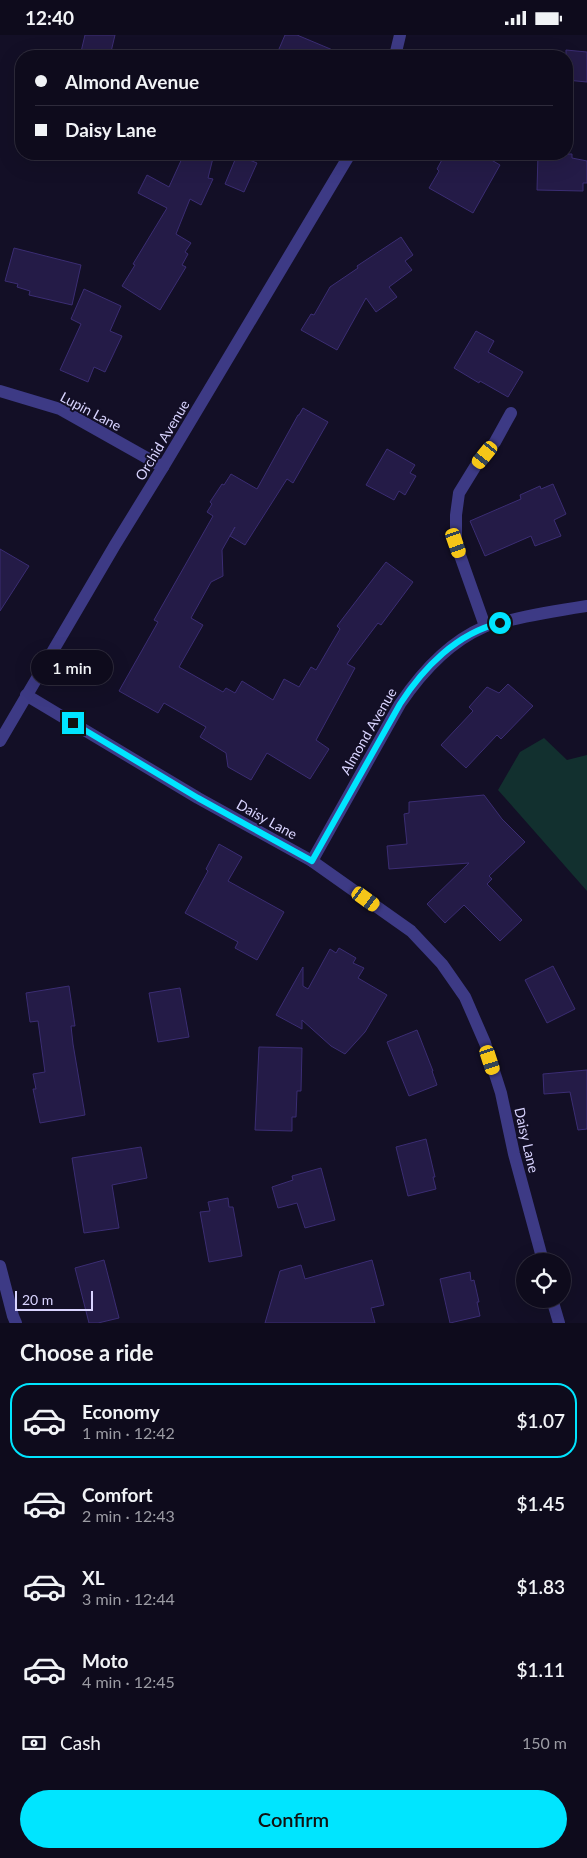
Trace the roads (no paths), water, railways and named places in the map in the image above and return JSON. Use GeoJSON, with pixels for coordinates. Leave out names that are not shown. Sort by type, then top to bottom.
{"type":"FeatureCollection","features":[{"type":"Feature","properties":{"kind":"street"},"geometry":{"type":"LineString","coordinates":[[397,50],[400,35]]}},
{"type":"Feature","properties":{"kind":"street","name":"Orchid Avenue"},"geometry":{"type":"LineString","coordinates":[[0,741],[115,545],[346,160]]}},
{"type":"Feature","properties":{"kind":"street","name":"Lupin Lane"},"geometry":{"type":"LineString","coordinates":[[0,391],[60,409],[163,467]]}},
{"type":"Feature","properties":{"kind":"street"},"geometry":{"type":"LineString","coordinates":[[485,626],[456,543],[456,515],[459,493],[475,467],[495,442],[511,413]]}},
{"type":"Feature","properties":{"kind":"street","name":"Almond Avenue"},"geometry":{"type":"LineString","coordinates":[[312,861],[400,704],[415,681],[458,641],[485,626],[545,612],[587,606]]}},
{"type":"Feature","properties":{"kind":"street","name":"Daisy Lane"},"geometry":{"type":"LineString","coordinates":[[26,695],[198,798],[312,861],[411,931],[442,964],[465,997],[485,1043],[501,1093],[514,1154],[540,1253]]}},
{"type":"Feature","properties":{"kind":"street"},"geometry":{"type":"LineString","coordinates":[[0,1266],[16,1323]]}},
{"type":"Feature","properties":{"kind":"street"},"geometry":{"type":"LineString","coordinates":[[555,1308],[559,1323]]}}]}
